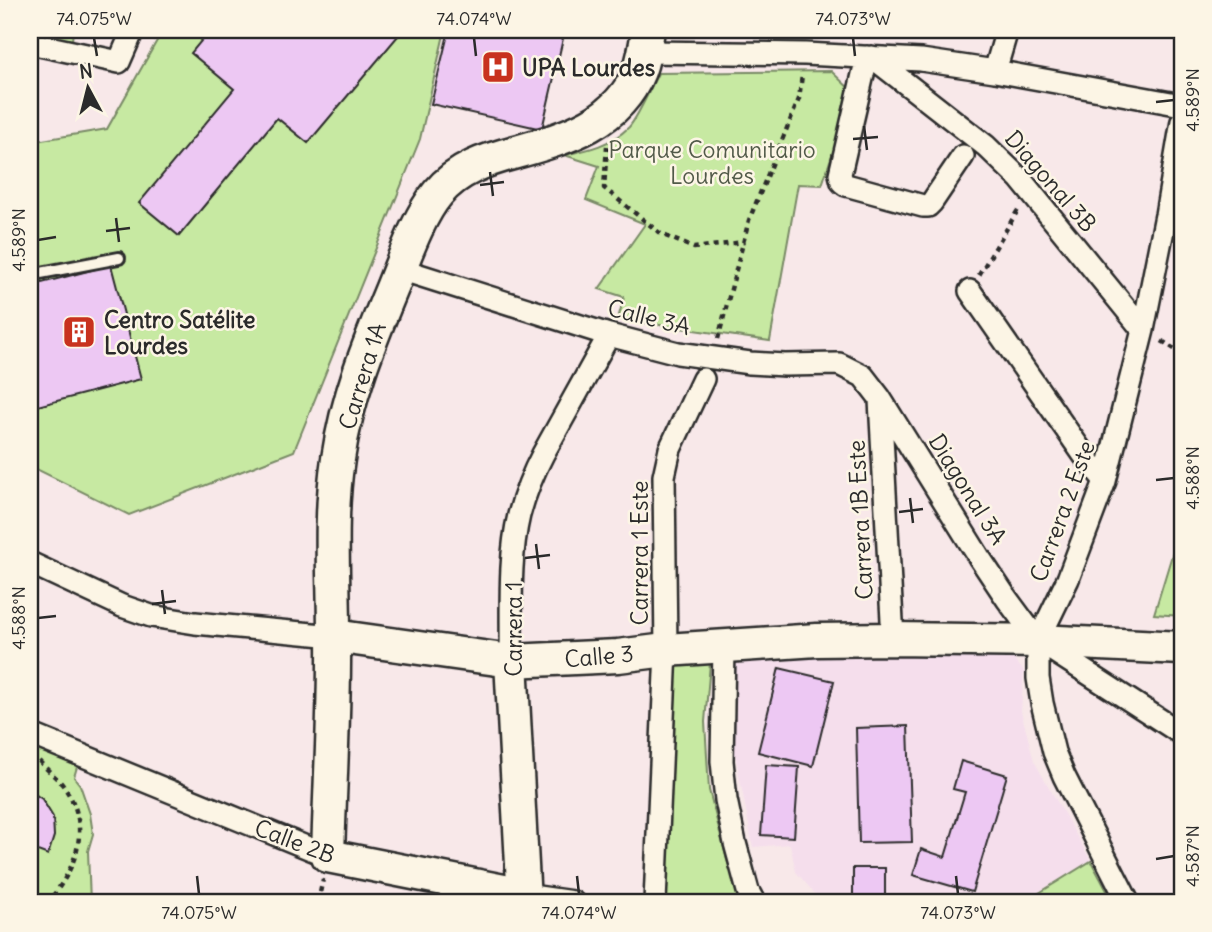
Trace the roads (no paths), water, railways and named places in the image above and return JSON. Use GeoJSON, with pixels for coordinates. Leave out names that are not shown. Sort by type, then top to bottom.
{"type":"FeatureCollection","features":[{"type":"Feature","properties":{"kind":"street"},"geometry":{"type":"LineString","coordinates":[[30,43],[119,62],[133,30]]}},
{"type":"Feature","properties":{"kind":"street"},"geometry":{"type":"LineString","coordinates":[[995,71],[1007,30]]}},
{"type":"Feature","properties":{"kind":"street"},"geometry":{"type":"LineString","coordinates":[[647,41],[921,60],[1182,105]]}},
{"type":"Feature","properties":{"kind":"street","name":"Carrera 1A"},"geometry":{"type":"LineString","coordinates":[[328,856],[334,636],[332,524],[338,458],[352,391],[361,365],[400,269],[429,206],[438,193],[462,172],[491,158],[572,135],[589,127],[610,110],[629,88],[639,72],[647,41]]}},
{"type":"Feature","properties":{"kind":"street"},"geometry":{"type":"LineString","coordinates":[[870,57],[840,174],[842,182],[928,206],[963,156]]}},
{"type":"Feature","properties":{"kind":"street","name":"Diagonal 3B"},"geometry":{"type":"LineString","coordinates":[[870,57],[1004,162],[1143,330]]}},
{"type":"Feature","properties":{"kind":"street","name":"Carrera 2 Este"},"geometry":{"type":"LineString","coordinates":[[1128,902],[1054,752],[1038,678],[1038,640],[1068,579],[1105,481],[1143,330],[1182,121]]}},
{"type":"Feature","properties":{"kind":"street","name":"Calle 3A"},"geometry":{"type":"LineString","coordinates":[[400,269],[609,335],[678,353],[785,365],[839,363],[863,376],[880,398]]}},
{"type":"Feature","properties":{"kind":"street"},"geometry":{"type":"LineString","coordinates":[[970,291],[1076,444],[1105,481]]}},
{"type":"Feature","properties":{"kind":"street","name":"Carrera 1"},"geometry":{"type":"LineString","coordinates":[[524,898],[511,661],[513,560],[519,516],[543,454],[609,335]]}},
{"type":"Feature","properties":{"kind":"street","name":"Carrera 1 Este"},"geometry":{"type":"LineString","coordinates":[[655,902],[666,650],[664,476],[670,449],[703,379]]}},
{"type":"Feature","properties":{"kind":"street","name":"Carrera 1B Este"},"geometry":{"type":"LineString","coordinates":[[880,398],[893,639]]}},
{"type":"Feature","properties":{"kind":"street","name":"Diagonal 3A"},"geometry":{"type":"LineString","coordinates":[[880,398],[979,557],[1038,640],[1182,734]]}},
{"type":"Feature","properties":{"kind":"street","name":"Calle 3"},"geometry":{"type":"LineString","coordinates":[[30,563],[122,606],[151,616],[195,623],[334,636],[511,661],[618,656],[666,650],[817,640],[1038,640],[1182,648]]}},
{"type":"Feature","properties":{"kind":"street"},"geometry":{"type":"LineString","coordinates":[[724,646],[722,761],[726,800],[738,855],[748,891],[754,902]]}},
{"type":"Feature","properties":{"kind":"street","name":"Calle 2B"},"geometry":{"type":"LineString","coordinates":[[30,734],[328,856],[524,898],[573,902]]}},
{"type":"Feature","properties":{"kind":"lane"},"geometry":{"type":"LineString","coordinates":[[30,275],[119,258]]}},
{"type":"Feature","properties":{"kind":"place","name":"UPA Lourdes"},"geometry":{"type":"Point","coordinates":[498,67]}},
{"type":"Feature","properties":{"kind":"place","name":"Centro Satélite Lourdes"},"geometry":{"type":"Point","coordinates":[79,332]}},
{"type":"Feature","properties":{"kind":"park label","name":"Parque Comunitario Lourdes"},"geometry":{"type":"Point","coordinates":[712,162]}}]}
